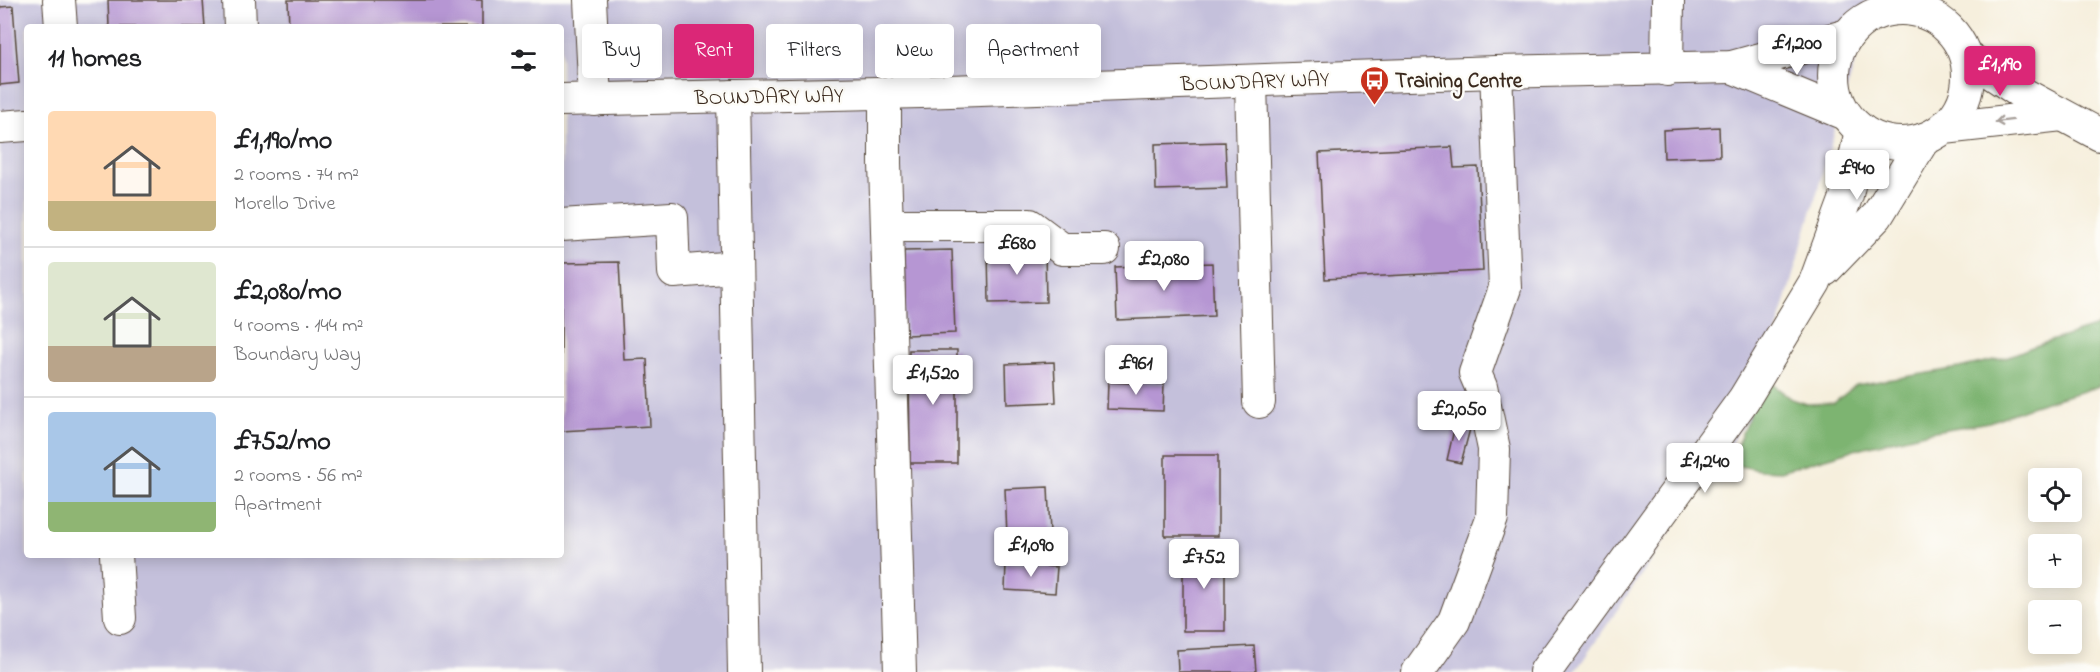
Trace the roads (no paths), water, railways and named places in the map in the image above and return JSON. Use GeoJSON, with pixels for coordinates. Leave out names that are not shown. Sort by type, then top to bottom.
{"type":"FeatureCollection","features":[{"type":"Feature","properties":{"kind":"street"},"geometry":{"type":"LineString","coordinates":[[59,0],[61,24]]}},
{"type":"Feature","properties":{"kind":"street"},"geometry":{"type":"LineString","coordinates":[[238,0],[240,24]]}},
{"type":"Feature","properties":{"kind":"street"},"geometry":{"type":"LineString","coordinates":[[590,0],[594,100]]}},
{"type":"Feature","properties":{"kind":"street"},"geometry":{"type":"LineString","coordinates":[[1667,70],[1668,0]]}},
{"type":"Feature","properties":{"kind":"street"},"geometry":{"type":"LineString","coordinates":[[1815,282],[1876,216],[1934,134],[1959,112],[1967,91],[1969,73],[1966,56],[1953,33],[1930,8],[1916,10],[1898,8],[1859,19],[1839,52],[1834,71],[1836,93],[1853,122],[1881,140],[1903,144],[1934,134],[2062,115]]}},
{"type":"Feature","properties":{"kind":"street","name":"BOUNDARY WAY"},"geometry":{"type":"LineString","coordinates":[[564,100],[885,93],[1496,72],[1732,68],[1859,19]]}},
{"type":"Feature","properties":{"kind":"street"},"geometry":{"type":"LineString","coordinates":[[1966,56],[2020,92],[2100,135]]}},
{"type":"Feature","properties":{"kind":"street","name":"BOUNDARY WAY"},"geometry":{"type":"LineString","coordinates":[[1732,68],[1853,122]]}},
{"type":"Feature","properties":{"kind":"street"},"geometry":{"type":"LineString","coordinates":[[1418,672],[1454,621],[1492,518],[1494,449],[1481,387],[1475,372],[1505,288],[1496,72]]}},
{"type":"Feature","properties":{"kind":"street"},"geometry":{"type":"LineString","coordinates":[[1251,81],[1259,402]]}},
{"type":"Feature","properties":{"kind":"street"},"geometry":{"type":"LineString","coordinates":[[885,93],[900,672]]}},
{"type":"Feature","properties":{"kind":"street"},"geometry":{"type":"LineString","coordinates":[[733,96],[744,672]]}},
{"type":"Feature","properties":{"kind":"street"},"geometry":{"type":"LineString","coordinates":[[1545,672],[1744,399],[1815,282],[1847,195],[1853,122]]}},
{"type":"Feature","properties":{"kind":"street"},"geometry":{"type":"LineString","coordinates":[[0,127],[24,125]]}},
{"type":"Feature","properties":{"kind":"street"},"geometry":{"type":"LineString","coordinates":[[564,225],[672,218],[674,272],[736,267]]}},
{"type":"Feature","properties":{"kind":"street"},"geometry":{"type":"LineString","coordinates":[[887,225],[1030,225],[1062,249],[1104,249]]}},
{"type":"Feature","properties":{"kind":"street"},"geometry":{"type":"LineString","coordinates":[[116,558],[120,618]]}},
{"type":"Feature","properties":{"kind":"place","name":"Training Centre"},"geometry":{"type":"Point","coordinates":[1374,106]}}]}
